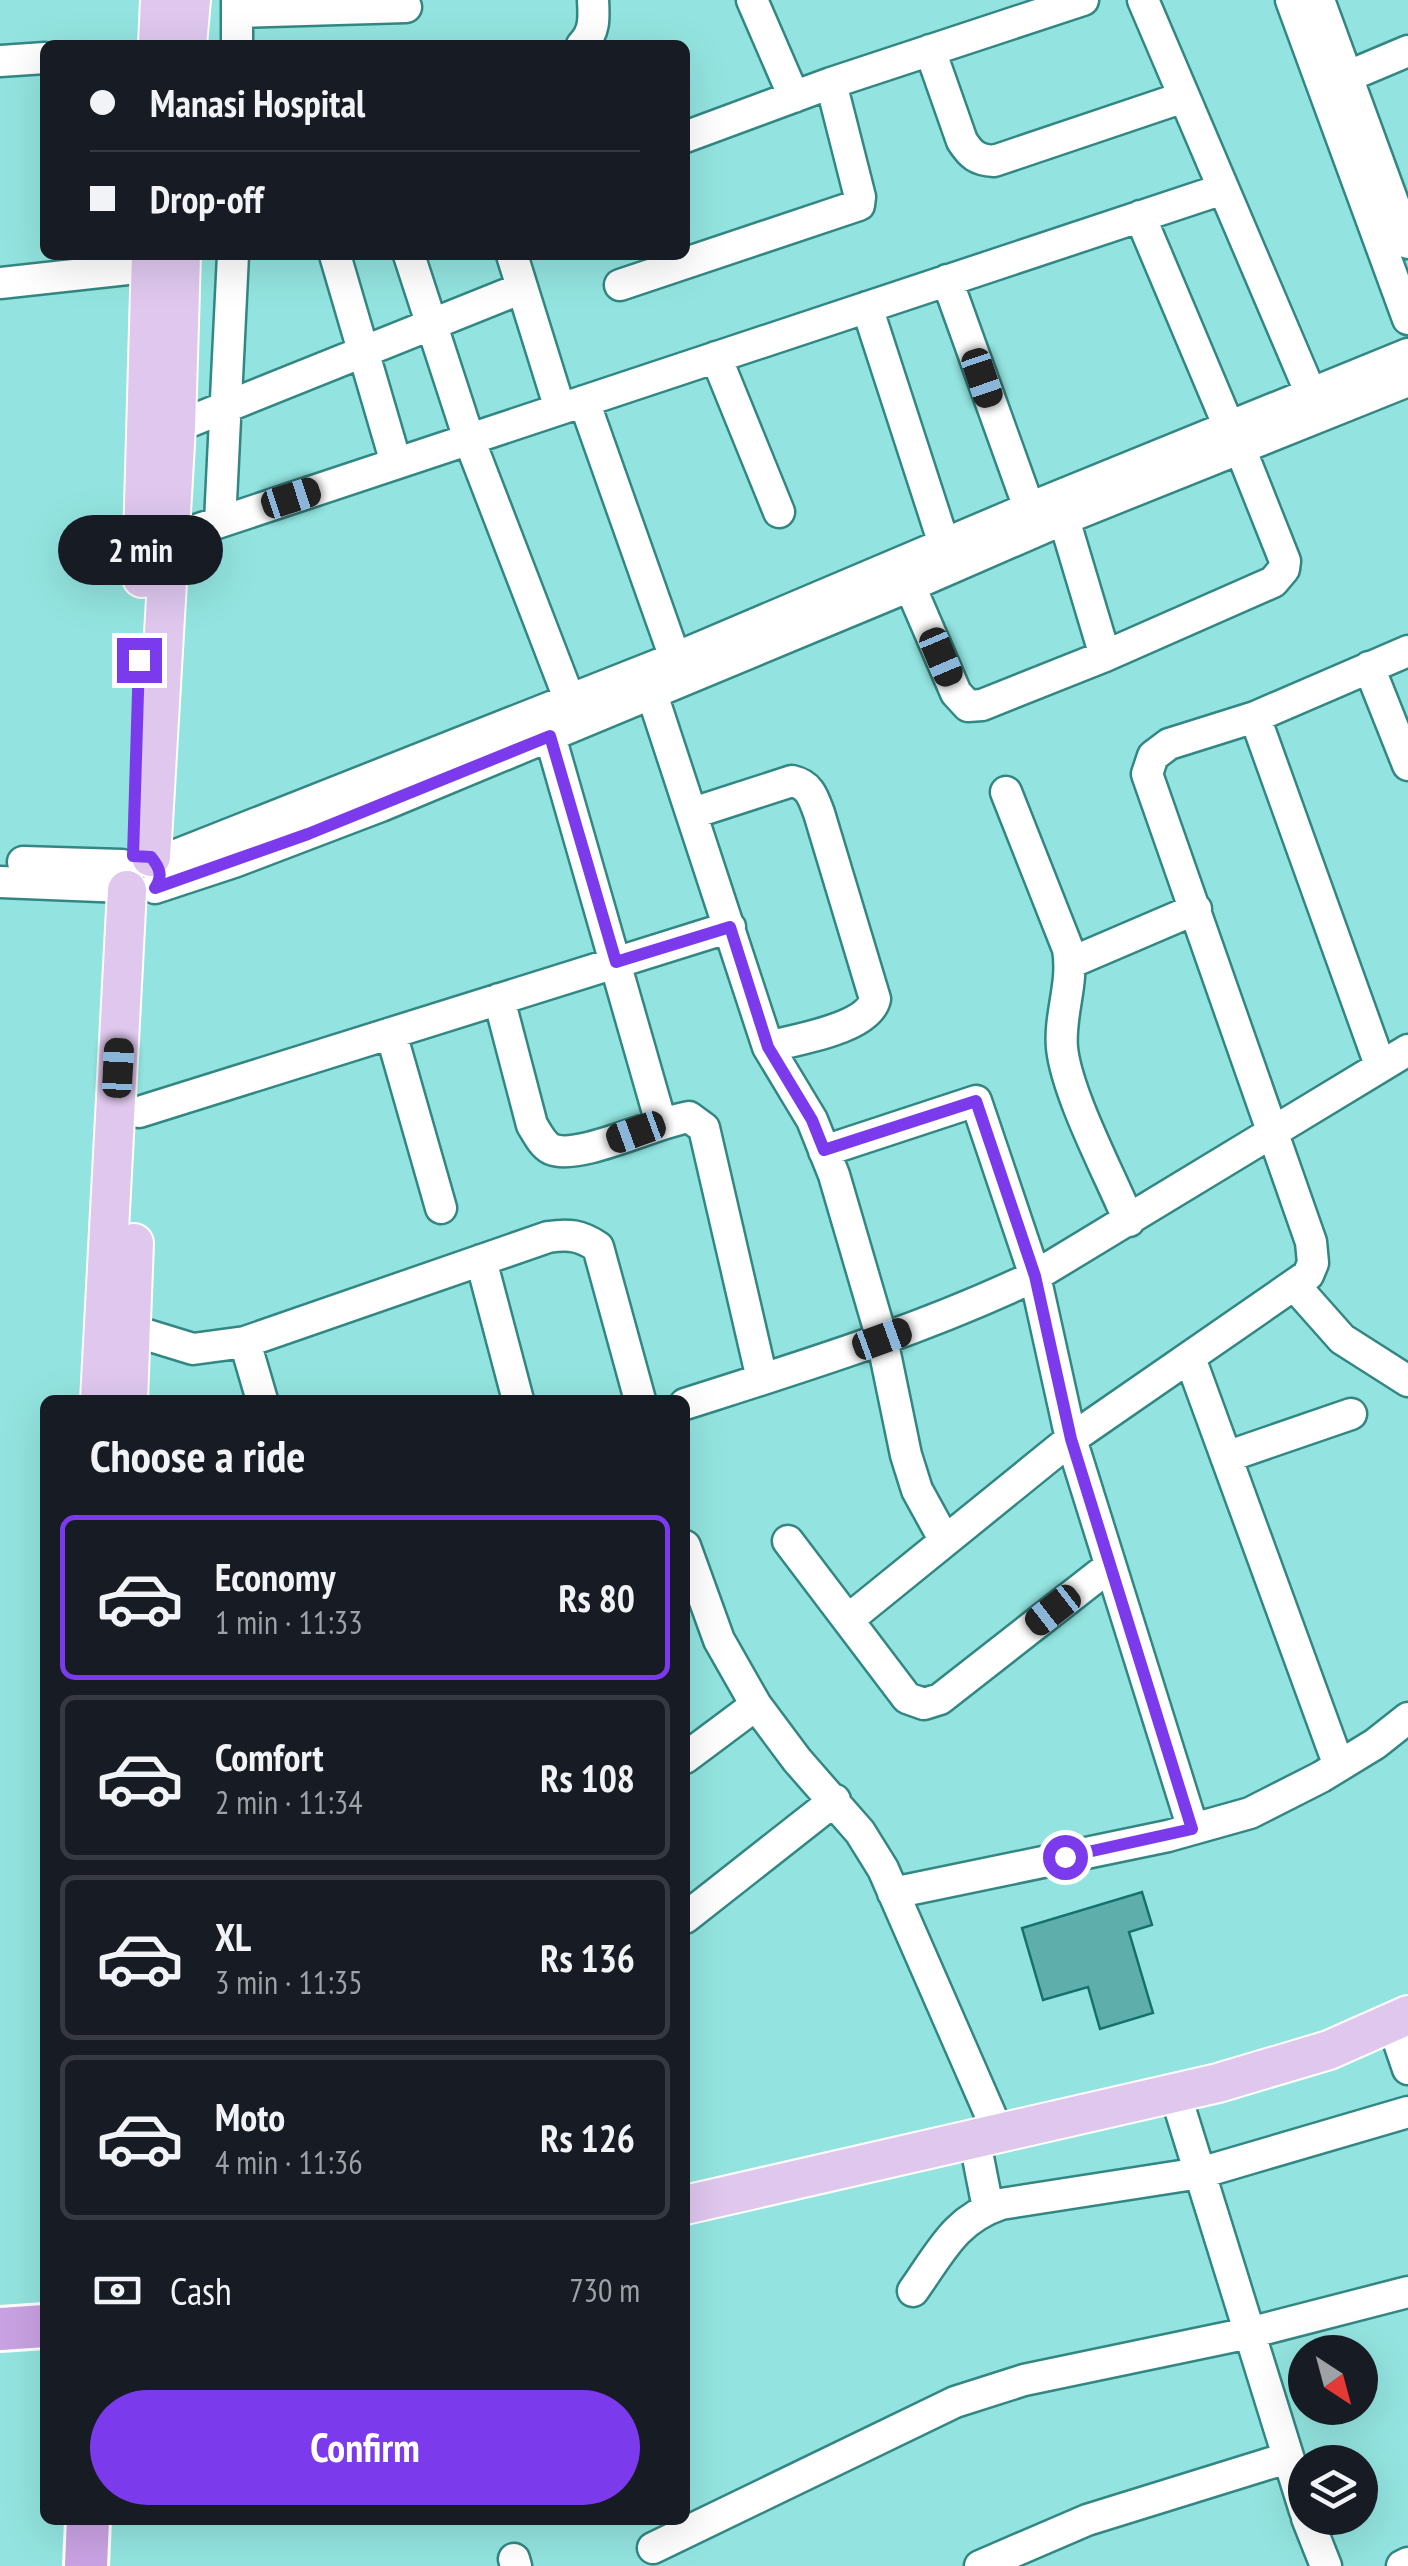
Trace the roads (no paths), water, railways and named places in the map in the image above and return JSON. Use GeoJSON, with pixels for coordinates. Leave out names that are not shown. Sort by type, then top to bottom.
{"type":"FeatureCollection","features":[{"type":"Feature","properties":{"kind":"highway"},"geometry":{"type":"LineString","coordinates":[[0,2329],[40,2326]]}},
{"type":"Feature","properties":{"kind":"highway"},"geometry":{"type":"LineString","coordinates":[[86,2566],[88,2525]]}},
{"type":"Feature","properties":{"kind":"main road"},"geometry":{"type":"LineString","coordinates":[[158,40],[160,0]]}},
{"type":"Feature","properties":{"kind":"main road"},"geometry":{"type":"LineString","coordinates":[[187,40],[191,0]]}},
{"type":"Feature","properties":{"kind":"main road"},"geometry":{"type":"LineString","coordinates":[[100,1395],[176,427],[166,260]]}},
{"type":"Feature","properties":{"kind":"main road"},"geometry":{"type":"LineString","coordinates":[[128,1395],[139,1112],[140,875],[166,260]]}},
{"type":"Feature","properties":{"kind":"main road"},"geometry":{"type":"LineString","coordinates":[[690,2204],[1175,2093],[1328,2050],[1400,2018]]}},
{"type":"Feature","properties":{"kind":"street"},"geometry":{"type":"LineString","coordinates":[[587,40],[594,22],[593,0]]}},
{"type":"Feature","properties":{"kind":"street"},"geometry":{"type":"LineString","coordinates":[[752,0],[794,97]]}},
{"type":"Feature","properties":{"kind":"street"},"geometry":{"type":"LineString","coordinates":[[690,135],[930,50],[997,13],[1083,0]]}},
{"type":"Feature","properties":{"kind":"street"},"geometry":{"type":"LineString","coordinates":[[1143,0],[1311,394]]}},
{"type":"Feature","properties":{"kind":"street"},"geometry":{"type":"LineString","coordinates":[[1290,0],[1335,82],[1408,244]]}},
{"type":"Feature","properties":{"kind":"street"},"geometry":{"type":"LineString","coordinates":[[1319,0],[1335,82],[1408,320]]}},
{"type":"Feature","properties":{"kind":"street"},"geometry":{"type":"LineString","coordinates":[[237,40],[237,6],[406,7]]}},
{"type":"Feature","properties":{"kind":"street"},"geometry":{"type":"LineString","coordinates":[[930,50],[962,141],[969,153],[980,160],[994,161],[1184,97]]}},
{"type":"Feature","properties":{"kind":"street"},"geometry":{"type":"LineString","coordinates":[[1335,82],[1408,51]]}},
{"type":"Feature","properties":{"kind":"street"},"geometry":{"type":"LineString","coordinates":[[0,61],[40,58]]}},
{"type":"Feature","properties":{"kind":"street"},"geometry":{"type":"LineString","coordinates":[[620,286],[858,205],[860,198],[831,83]]}},
{"type":"Feature","properties":{"kind":"street"},"geometry":{"type":"LineString","coordinates":[[169,538],[1223,188]]}},
{"type":"Feature","properties":{"kind":"street"},"geometry":{"type":"LineString","coordinates":[[910,586],[956,692],[968,706],[982,705],[1105,656],[1274,582],[1280,575],[1284,561],[1140,216]]}},
{"type":"Feature","properties":{"kind":"street"},"geometry":{"type":"LineString","coordinates":[[0,283],[166,260]]}},
{"type":"Feature","properties":{"kind":"street"},"geometry":{"type":"LineString","coordinates":[[220,522],[233,260]]}},
{"type":"Feature","properties":{"kind":"street"},"geometry":{"type":"LineString","coordinates":[[336,260],[396,463]]}},
{"type":"Feature","properties":{"kind":"street"},"geometry":{"type":"LineString","coordinates":[[411,260],[468,439],[570,701]]}},
{"type":"Feature","properties":{"kind":"street"},"geometry":{"type":"LineString","coordinates":[[514,260],[675,658]]}},
{"type":"Feature","properties":{"kind":"street"},"geometry":{"type":"LineString","coordinates":[[947,280],[1050,508],[1105,656]]}},
{"type":"Feature","properties":{"kind":"street"},"geometry":{"type":"LineString","coordinates":[[176,427],[522,288]]}},
{"type":"Feature","properties":{"kind":"street"},"geometry":{"type":"LineString","coordinates":[[867,307],[944,544]]}},
{"type":"Feature","properties":{"kind":"street"},"geometry":{"type":"LineString","coordinates":[[1234,437],[1311,394],[1408,354]]}},
{"type":"Feature","properties":{"kind":"street"},"geometry":{"type":"LineString","coordinates":[[716,357],[780,512]]}},
{"type":"Feature","properties":{"kind":"street"},"geometry":{"type":"LineString","coordinates":[[0,862],[140,875],[675,658],[944,544],[1234,437],[1408,380]]}},
{"type":"Feature","properties":{"kind":"street"},"geometry":{"type":"LineString","coordinates":[[0,882],[140,875],[252,855],[910,586],[1050,508]]}},
{"type":"Feature","properties":{"kind":"street"},"geometry":{"type":"LineString","coordinates":[[848,1619],[1071,1439],[1308,1275],[1313,1263],[1310,1242],[1146,774],[1153,756],[1169,744],[1255,717],[1408,650]]}},
{"type":"Feature","properties":{"kind":"street"},"geometry":{"type":"LineString","coordinates":[[1370,667],[1408,765]]}},
{"type":"Feature","properties":{"kind":"street"},"geometry":{"type":"LineString","coordinates":[[652,694],[768,1047],[812,1120],[824,1150],[882,1339],[917,1490],[945,1541]]}},
{"type":"Feature","properties":{"kind":"street"},"geometry":{"type":"LineString","coordinates":[[1255,717],[1380,1065]]}},
{"type":"Feature","properties":{"kind":"street"},"geometry":{"type":"LineString","coordinates":[[550,736],[661,1123]]}},
{"type":"Feature","properties":{"kind":"street"},"geometry":{"type":"LineString","coordinates":[[694,813],[792,781],[803,784],[812,794],[819,813],[876,998],[873,1010],[860,1021],[768,1047]]}},
{"type":"Feature","properties":{"kind":"street"},"geometry":{"type":"LineString","coordinates":[[1006,792],[1068,950],[1072,976],[1062,1049],[1070,1083],[1129,1221]]}},
{"type":"Feature","properties":{"kind":"street"},"geometry":{"type":"LineString","coordinates":[[1070,963],[1196,909]]}},
{"type":"Feature","properties":{"kind":"street"},"geometry":{"type":"LineString","coordinates":[[139,1112],[730,927]]}},
{"type":"Feature","properties":{"kind":"street"},"geometry":{"type":"LineString","coordinates":[[499,999],[532,1125],[553,1150],[571,1151],[688,1117],[698,1121],[708,1137],[762,1379]]}},
{"type":"Feature","properties":{"kind":"street"},"geometry":{"type":"LineString","coordinates":[[391,1033],[442,1208]]}},
{"type":"Feature","properties":{"kind":"street"},"geometry":{"type":"LineString","coordinates":[[690,1402],[974,1306],[1035,1276],[1129,1221],[1408,1050]]}},
{"type":"Feature","properties":{"kind":"street"},"geometry":{"type":"LineString","coordinates":[[824,1150],[976,1101],[1035,1276],[1071,1439],[1192,1829]]}},
{"type":"Feature","properties":{"kind":"street"},"geometry":{"type":"LineString","coordinates":[[131,1330],[193,1349],[245,1342],[548,1237],[568,1234],[584,1237],[598,1246],[639,1395]]}},
{"type":"Feature","properties":{"kind":"street"},"geometry":{"type":"LineString","coordinates":[[481,1260],[508,1395]]}},
{"type":"Feature","properties":{"kind":"street"},"geometry":{"type":"LineString","coordinates":[[1295,1286],[1342,1338],[1408,1380]]}},
{"type":"Feature","properties":{"kind":"street"},"geometry":{"type":"LineString","coordinates":[[245,1342],[261,1395]]}},
{"type":"Feature","properties":{"kind":"street"},"geometry":{"type":"LineString","coordinates":[[1190,1358],[1339,1766]]}},
{"type":"Feature","properties":{"kind":"street"},"geometry":{"type":"LineString","coordinates":[[1226,1457],[1351,1414]]}},
{"type":"Feature","properties":{"kind":"street"},"geometry":{"type":"LineString","coordinates":[[788,1541],[908,1698],[924,1704],[940,1699],[1110,1566]]}},
{"type":"Feature","properties":{"kind":"street"},"geometry":{"type":"LineString","coordinates":[[692,1591],[756,1706],[860,1832],[893,1893],[986,2134],[988,2208]]}},
{"type":"Feature","properties":{"kind":"street"},"geometry":{"type":"LineString","coordinates":[[690,1754],[756,1706]]}},
{"type":"Feature","properties":{"kind":"street"},"geometry":{"type":"LineString","coordinates":[[893,1893],[1250,1813],[1339,1766],[1408,1718]]}},
{"type":"Feature","properties":{"kind":"street"},"geometry":{"type":"LineString","coordinates":[[690,1914],[836,1800]]}},
{"type":"Feature","properties":{"kind":"street"},"geometry":{"type":"LineString","coordinates":[[1400,2018],[1408,2069]]}},
{"type":"Feature","properties":{"kind":"street"},"geometry":{"type":"LineString","coordinates":[[1175,2093],[1288,2461]]}},
{"type":"Feature","properties":{"kind":"street"},"geometry":{"type":"LineString","coordinates":[[913,2291],[962,2223],[988,2208],[1200,2173],[1408,2112]]}},
{"type":"Feature","properties":{"kind":"street"},"geometry":{"type":"LineString","coordinates":[[652,2544],[955,2402],[1024,2380],[1248,2333],[1408,2292]]}},
{"type":"Feature","properties":{"kind":"street"},"geometry":{"type":"LineString","coordinates":[[980,2566],[1086,2520],[1287,2458]]}},
{"type":"Feature","properties":{"kind":"street"},"geometry":{"type":"LineString","coordinates":[[1314,2535],[1326,2566]]}}]}
